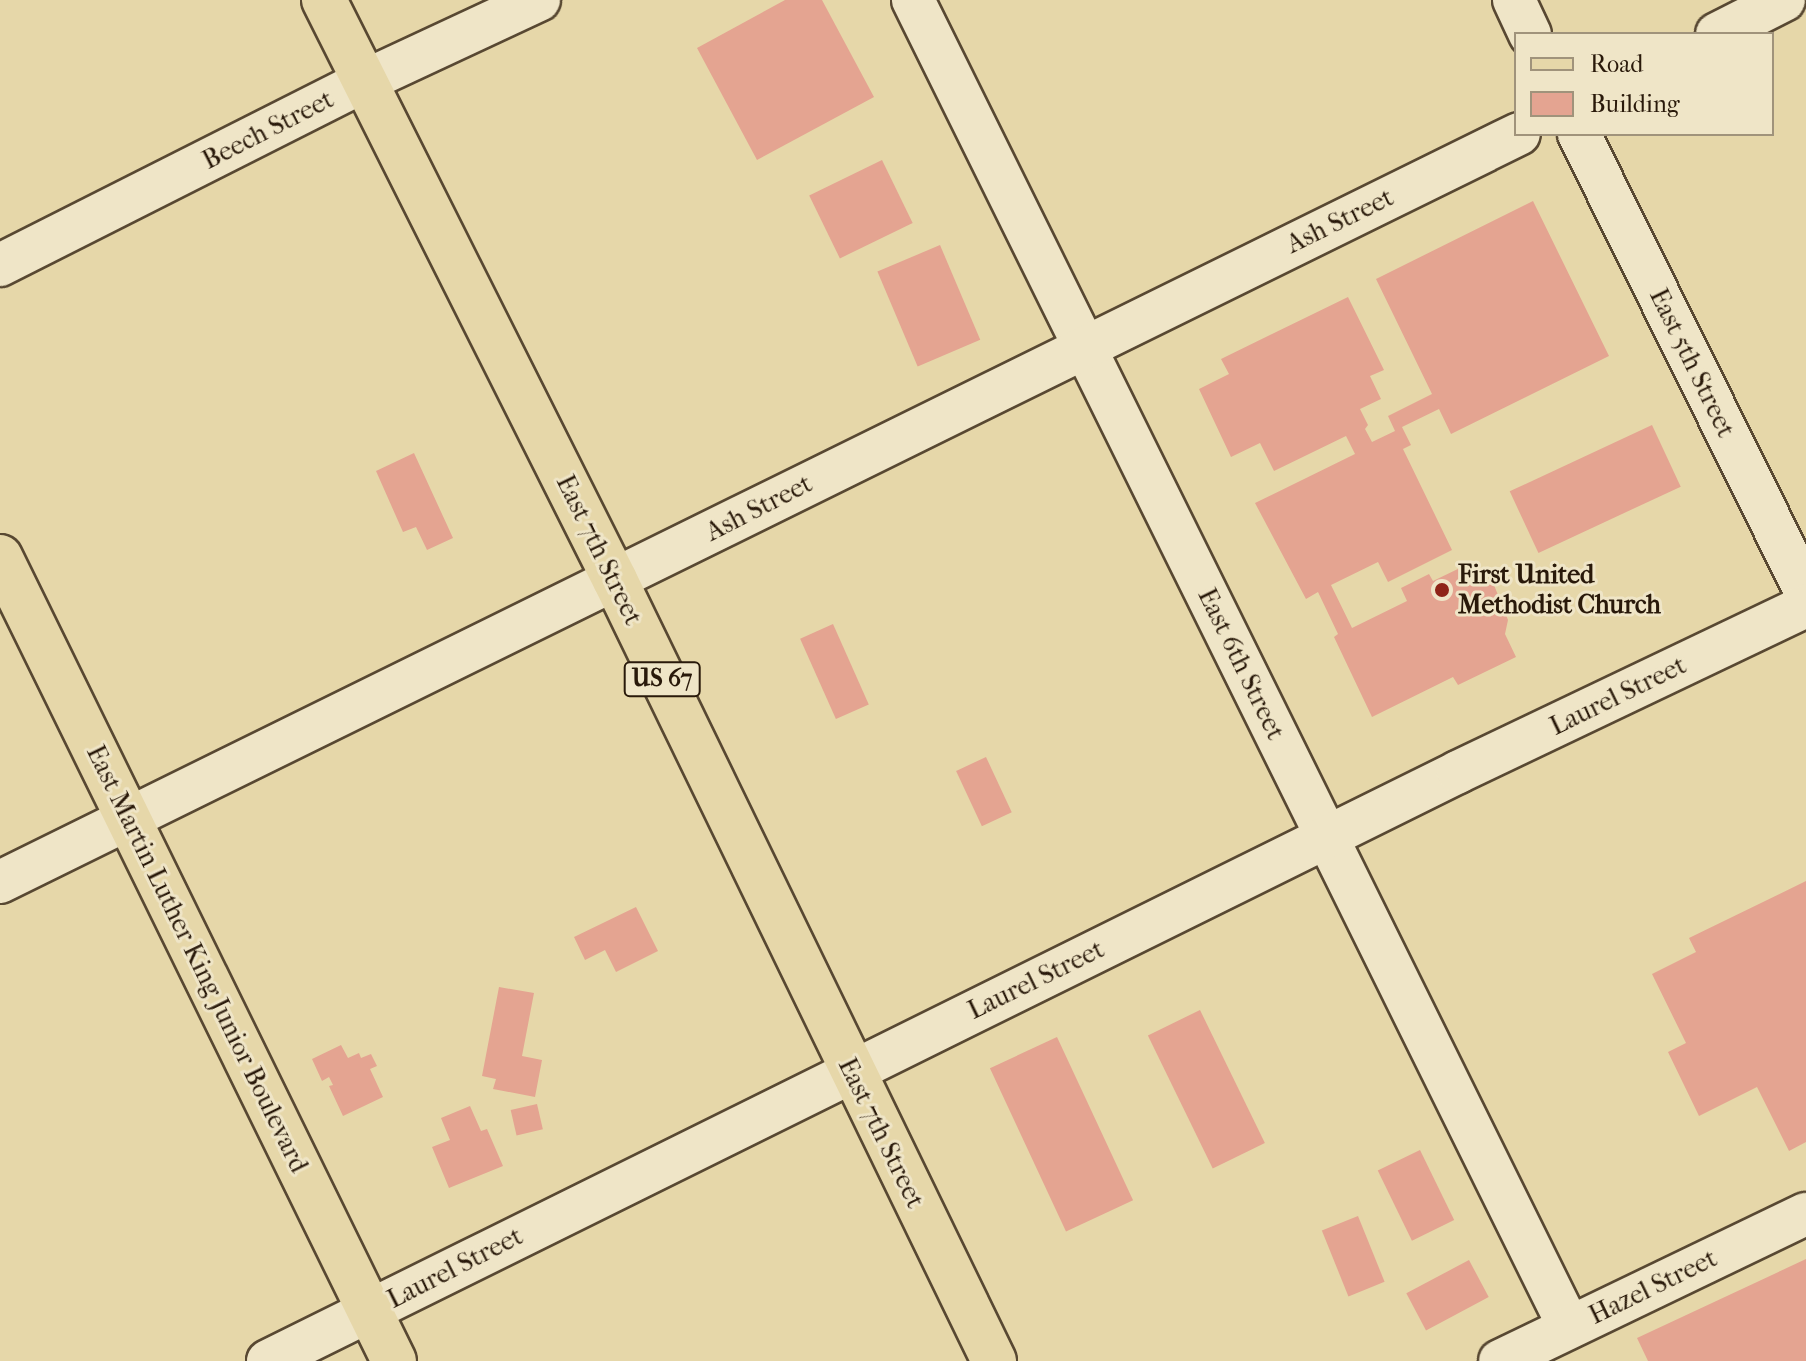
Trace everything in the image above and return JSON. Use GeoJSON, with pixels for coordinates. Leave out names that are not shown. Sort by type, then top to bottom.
{"type":"FeatureCollection","features":[{"type":"Feature","properties":{"kind":"main road","name":"East 7th Street"},"geometry":{"type":"LineString","coordinates":[[324,0],[615,580],[994,1361]]}},
{"type":"Feature","properties":{"kind":"main road","name":"East Martin Luther King Junior Boulevard"},"geometry":{"type":"LineString","coordinates":[[0,557],[394,1361]]}},
{"type":"Feature","properties":{"kind":"street","name":"Beech Street"},"geometry":{"type":"LineString","coordinates":[[0,265],[365,81],[539,0]]}},
{"type":"Feature","properties":{"kind":"street","name":"East 6th Street"},"geometry":{"type":"LineString","coordinates":[[913,0],[1569,1327]]}},
{"type":"Feature","properties":{"kind":"street"},"geometry":{"type":"LineString","coordinates":[[1514,0],[1529,32]]}},
{"type":"Feature","properties":{"kind":"street"},"geometry":{"type":"LineString","coordinates":[[1721,32],[1784,0]]}},
{"type":"Feature","properties":{"kind":"street","name":"Ash Street"},"geometry":{"type":"LineString","coordinates":[[0,882],[1515,136]]}},
{"type":"Feature","properties":{"kind":"street","name":"East 5th Street"},"geometry":{"type":"LineString","coordinates":[[1580,136],[1806,592]]}},
{"type":"Feature","properties":{"kind":"street","name":"Laurel Street"},"geometry":{"type":"LineString","coordinates":[[268,1361],[851,1071],[1806,606]]}},
{"type":"Feature","properties":{"kind":"street","name":"Hazel Street"},"geometry":{"type":"LineString","coordinates":[[1500,1361],[1806,1214]]}},
{"type":"Feature","properties":{"kind":"building"},"geometry":{"type":"Polygon","coordinates":[[[785,0],[822,0],[874,97],[757,160],[697,48],[785,0]]]}},
{"type":"Feature","properties":{"kind":"building"},"geometry":{"type":"Polygon","coordinates":[[[882,160],[913,223],[840,258],[809,196],[882,160]]]}},
{"type":"Feature","properties":{"kind":"building"},"geometry":{"type":"Polygon","coordinates":[[[1533,201],[1609,356],[1451,434],[1439,409],[1402,427],[1411,445],[1403,449],[1452,550],[1388,582],[1378,562],[1331,585],[1352,628],[1407,601],[1401,588],[1429,574],[1433,581],[1462,567],[1479,582],[1494,585],[1508,620],[1505,634],[1516,657],[1458,685],[1453,677],[1372,717],[1334,637],[1338,634],[1318,592],[1306,599],[1255,503],[1355,454],[1346,436],[1274,471],[1260,443],[1231,457],[1199,389],[1229,374],[1221,359],[1348,297],[1384,370],[1370,376],[1381,399],[1360,409],[1368,425],[1365,429],[1372,442],[1395,431],[1388,416],[1432,394],[1376,279],[1533,201]]]}},
{"type":"Feature","properties":{"kind":"building"},"geometry":{"type":"Polygon","coordinates":[[[940,245],[980,340],[918,366],[877,272],[940,245]]]}},
{"type":"Feature","properties":{"kind":"building"},"geometry":{"type":"Polygon","coordinates":[[[1652,425],[1681,487],[1538,553],[1510,491],[1652,425]]]}},
{"type":"Feature","properties":{"kind":"building"},"geometry":{"type":"Polygon","coordinates":[[[414,453],[453,538],[427,550],[416,527],[403,532],[376,471],[414,453]]]}},
{"type":"Feature","properties":{"kind":"building"},"geometry":{"type":"Polygon","coordinates":[[[833,624],[869,704],[836,719],[800,639],[833,624]]]}},
{"type":"Feature","properties":{"kind":"building"},"geometry":{"type":"Polygon","coordinates":[[[986,757],[1012,812],[982,826],[956,771],[986,757]]]}},
{"type":"Feature","properties":{"kind":"building"},"geometry":{"type":"Polygon","coordinates":[[[1806,881],[1806,1142],[1789,1151],[1757,1087],[1699,1116],[1668,1052],[1686,1043],[1652,974],[1696,952],[1689,938],[1806,881]]]}},
{"type":"Feature","properties":{"kind":"building"},"geometry":{"type":"Polygon","coordinates":[[[636,907],[658,951],[616,972],[605,950],[585,960],[574,937],[636,907]]]}},
{"type":"Feature","properties":{"kind":"building"},"geometry":{"type":"Polygon","coordinates":[[[499,987],[534,993],[522,1056],[542,1060],[535,1097],[493,1089],[496,1079],[482,1076],[499,987]]]}},
{"type":"Feature","properties":{"kind":"building"},"geometry":{"type":"Polygon","coordinates":[[[1200,1010],[1265,1143],[1213,1168],[1148,1035],[1200,1010]]]}},
{"type":"Feature","properties":{"kind":"building"},"geometry":{"type":"Polygon","coordinates":[[[1057,1037],[1133,1200],[1066,1231],[990,1068],[1057,1037]]]}},
{"type":"Feature","properties":{"kind":"building"},"geometry":{"type":"Polygon","coordinates":[[[341,1045],[348,1058],[359,1053],[361,1058],[371,1054],[377,1066],[370,1069],[383,1097],[343,1116],[329,1086],[333,1085],[329,1077],[322,1081],[312,1059],[341,1045]]]}},
{"type":"Feature","properties":{"kind":"building"},"geometry":{"type":"Polygon","coordinates":[[[537,1104],[543,1129],[517,1135],[511,1110],[537,1104]]]}},
{"type":"Feature","properties":{"kind":"building"},"geometry":{"type":"Polygon","coordinates":[[[470,1106],[481,1131],[487,1129],[503,1166],[449,1188],[432,1147],[450,1140],[441,1118],[470,1106]]]}},
{"type":"Feature","properties":{"kind":"building"},"geometry":{"type":"Polygon","coordinates":[[[1420,1150],[1454,1220],[1412,1241],[1378,1171],[1420,1150]]]}},
{"type":"Feature","properties":{"kind":"building"},"geometry":{"type":"Polygon","coordinates":[[[1358,1216],[1385,1282],[1348,1296],[1322,1231],[1358,1216]]]}},
{"type":"Feature","properties":{"kind":"building"},"geometry":{"type":"Polygon","coordinates":[[[1806,1259],[1806,1361],[1648,1361],[1637,1338],[1806,1259]]]}},
{"type":"Feature","properties":{"kind":"building"},"geometry":{"type":"Polygon","coordinates":[[[1469,1260],[1489,1297],[1426,1330],[1406,1293],[1469,1260]]]}},
{"type":"Feature","properties":{"kind":"place","name":"First United Methodist Church"},"geometry":{"type":"Point","coordinates":[1442,590]}}]}
